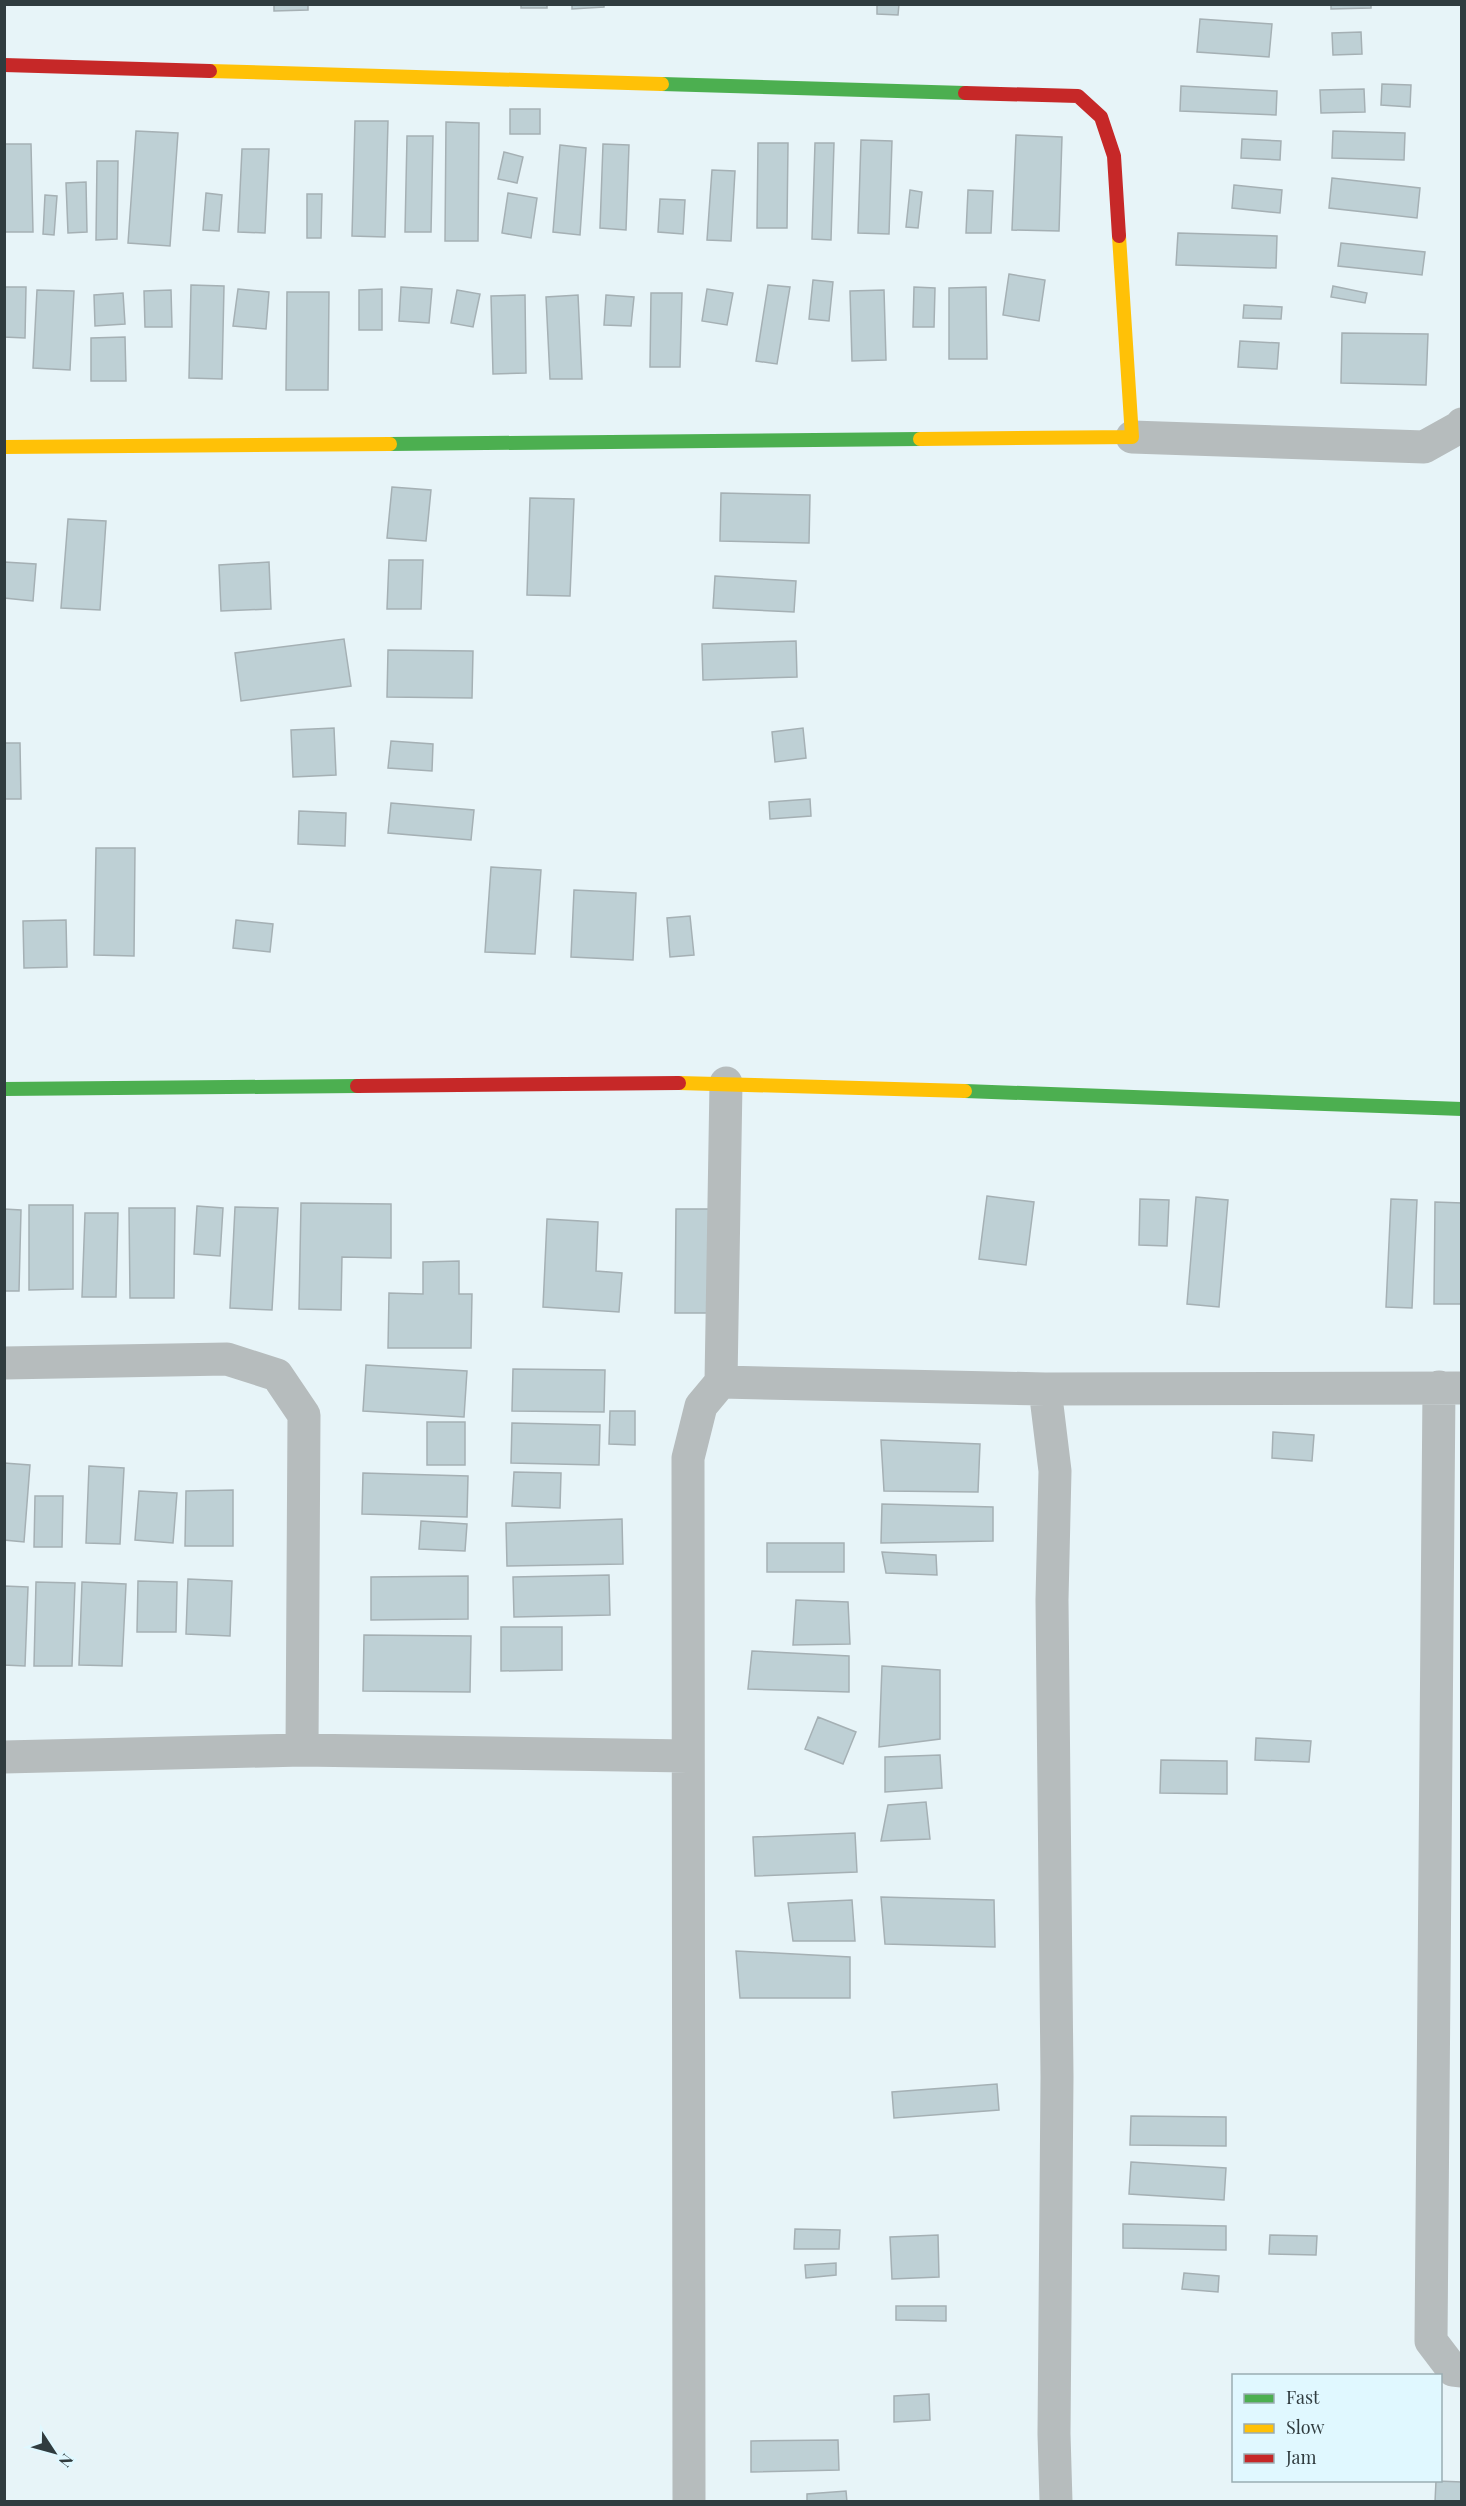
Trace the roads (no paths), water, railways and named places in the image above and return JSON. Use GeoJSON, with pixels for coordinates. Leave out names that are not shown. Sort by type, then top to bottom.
{"type":"FeatureCollection","features":[{"type":"Feature","properties":{"kind":"street"},"geometry":{"type":"LineString","coordinates":[[4,58],[5,65],[1078,96],[1101,117],[1114,156],[1132,437]]}},
{"type":"Feature","properties":{"kind":"street"},"geometry":{"type":"LineString","coordinates":[[4,447],[1132,437],[1424,447],[1460,427],[1461,423]]}},
{"type":"Feature","properties":{"kind":"street"},"geometry":{"type":"LineString","coordinates":[[4,1089],[726,1083],[1461,1109]]}},
{"type":"Feature","properties":{"kind":"street"},"geometry":{"type":"LineString","coordinates":[[689,2502],[688,1458],[701,1406],[721,1382],[726,1083]]}},
{"type":"Feature","properties":{"kind":"street"},"geometry":{"type":"LineString","coordinates":[[4,1364],[226,1359],[277,1375],[304,1415],[302,1750]]}},
{"type":"Feature","properties":{"kind":"street"},"geometry":{"type":"LineString","coordinates":[[721,1382],[1045,1389],[1450,1388],[1431,2341],[1453,2370],[1461,2370]]}},
{"type":"Feature","properties":{"kind":"street"},"geometry":{"type":"LineString","coordinates":[[1045,1389],[1055,1471],[1052,1600],[1057,2065],[1054,2434],[1056,2502]]}},
{"type":"Feature","properties":{"kind":"street"},"geometry":{"type":"LineString","coordinates":[[4,1757],[302,1750],[688,1756]]}}]}
